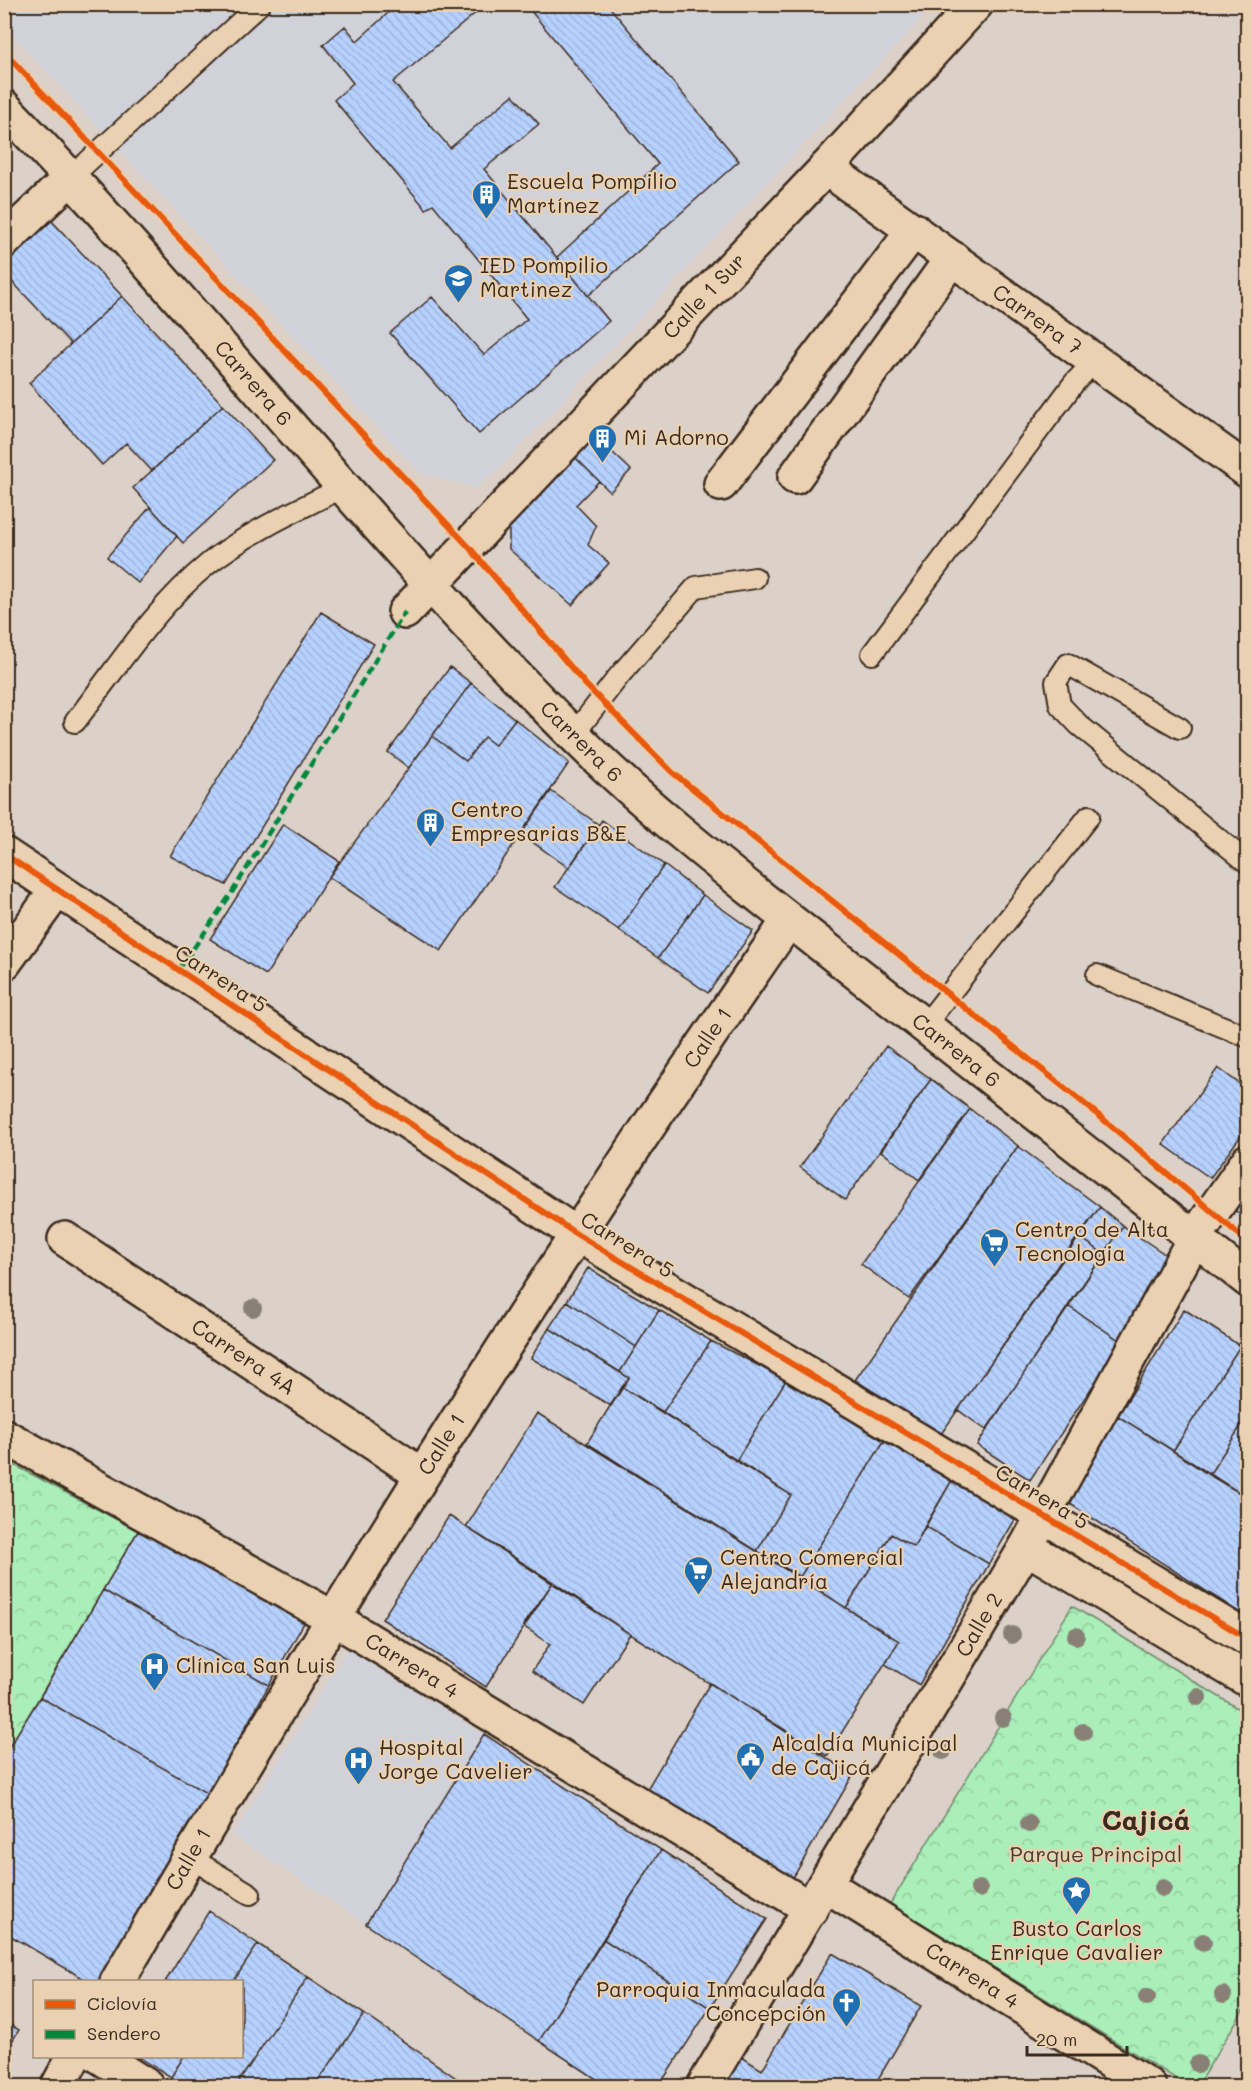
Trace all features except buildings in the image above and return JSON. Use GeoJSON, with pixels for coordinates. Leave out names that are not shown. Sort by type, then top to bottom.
{"type":"FeatureCollection","features":[{"type":"Feature","properties":{"kind":"street","name":"Calle 1 Sur"},"geometry":{"type":"LineString","coordinates":[[405,612],[826,168],[976,4]]}},
{"type":"Feature","properties":{"kind":"street","name":"Carrera 6"},"geometry":{"type":"LineString","coordinates":[[4,107],[71,177],[430,586],[574,734],[695,845],[1248,1280]]}},
{"type":"Feature","properties":{"kind":"street","name":"Carrera 7"},"geometry":{"type":"LineString","coordinates":[[826,168],[1248,471]]}},
{"type":"Feature","properties":{"kind":"street"},"geometry":{"type":"LineString","coordinates":[[4,241],[71,177]]}},
{"type":"Feature","properties":{"kind":"street"},"geometry":{"type":"LineString","coordinates":[[721,484],[914,230]]}},
{"type":"Feature","properties":{"kind":"street"},"geometry":{"type":"LineString","coordinates":[[795,477],[952,258]]}},
{"type":"Feature","properties":{"kind":"street","name":"Carrera 5"},"geometry":{"type":"LineString","coordinates":[[4,854],[578,1235],[1042,1517],[1248,1639]]}},
{"type":"Feature","properties":{"kind":"street"},"geometry":{"type":"LineString","coordinates":[[4,963],[57,890]]}},
{"type":"Feature","properties":{"kind":"street","name":"Calle 1"},"geometry":{"type":"LineString","coordinates":[[118,1980],[189,1857],[333,1618],[423,1475],[578,1235],[789,920]]}},
{"type":"Feature","properties":{"kind":"street","name":"Calle 2"},"geometry":{"type":"LineString","coordinates":[[704,2086],[1026,1546],[1195,1238],[1248,1161]]}},
{"type":"Feature","properties":{"kind":"street","name":"Carrera 4A"},"geometry":{"type":"LineString","coordinates":[[65,1239],[423,1475]]}},
{"type":"Feature","properties":{"kind":"street","name":"Carrera 4"},"geometry":{"type":"LineString","coordinates":[[4,1436],[333,1618],[1149,2086]]}},
{"type":"Feature","properties":{"kind":"street"},"geometry":{"type":"LineString","coordinates":[[1026,1546],[1248,1680]]}},
{"type":"Feature","properties":{"kind":"street"},"geometry":{"type":"LineString","coordinates":[[58,2086],[73,2058]]}},
{"type":"Feature","properties":{"kind":"street"},"geometry":{"type":"LineString","coordinates":[[102,2058],[147,2086]]}},
{"type":"Feature","properties":{"kind":"lane"},"geometry":{"type":"LineString","coordinates":[[71,177],[260,4]]}},
{"type":"Feature","properties":{"kind":"lane"},"geometry":{"type":"LineString","coordinates":[[872,654],[1074,383],[1095,361]]}},
{"type":"Feature","properties":{"kind":"lane"},"geometry":{"type":"LineString","coordinates":[[75,722],[159,614],[208,564],[250,537],[344,487]]}},
{"type":"Feature","properties":{"kind":"lane"},"geometry":{"type":"LineString","coordinates":[[574,734],[619,676],[696,587],[755,578]]}},
{"type":"Feature","properties":{"kind":"lane"},"geometry":{"type":"LineString","coordinates":[[1180,728],[1068,664],[1056,682],[1060,705],[1079,725],[1248,863]]}},
{"type":"Feature","properties":{"kind":"lane"},"geometry":{"type":"LineString","coordinates":[[925,1025],[1089,816]]}},
{"type":"Feature","properties":{"kind":"lane"},"geometry":{"type":"LineString","coordinates":[[1097,975],[1248,1037]]}},
{"type":"Feature","properties":{"kind":"lane"},"geometry":{"type":"LineString","coordinates":[[189,1857],[250,1894]]}},
{"type":"Feature","properties":{"kind":"shaded area","name":"IED Pompilio Martinez"},"geometry":{"type":"Polygon","coordinates":[[[5,4],[921,4],[926,14],[501,467],[476,488],[420,473],[5,27],[5,4]]]}},
{"type":"Feature","properties":{"kind":"shaded area","name":"Hospital Jorge Cavelier"},"geometry":{"type":"Polygon","coordinates":[[[348,1649],[484,1734],[366,1924],[233,1835],[348,1649]]]}},
{"type":"Feature","properties":{"kind":"green space"},"geometry":{"type":"Polygon","coordinates":[[[5,1460],[138,1531],[5,1755],[5,1460]]]}},
{"type":"Feature","properties":{"kind":"green space","name":"Parque Principal"},"geometry":{"type":"Polygon","coordinates":[[[1072,1606],[1247,1714],[1247,2004],[1197,2086],[1188,2086],[890,1904],[1072,1606]]]}},
{"type":"Feature","properties":{"kind":"marked path"},"geometry":{"type":"LineString","coordinates":[[178,971],[231,894],[405,612]]}},
{"type":"Feature","properties":{"kind":"cycle path"},"geometry":{"type":"LineString","coordinates":[[4,52],[469,547],[586,685],[672,772],[1091,1109],[1248,1242]]}},
{"type":"Feature","properties":{"kind":"cycle path"},"geometry":{"type":"LineString","coordinates":[[4,854],[578,1235],[1248,1639]]}},
{"type":"Feature","properties":{"kind":"place","name":"Escuela Pompilio Martínez"},"geometry":{"type":"Point","coordinates":[486,220]}},
{"type":"Feature","properties":{"kind":"place","name":"IED Pompilio Martinez"},"geometry":{"type":"Point","coordinates":[459,304]}},
{"type":"Feature","properties":{"kind":"place","name":"Mi Adorno"},"geometry":{"type":"Point","coordinates":[603,464]}},
{"type":"Feature","properties":{"kind":"place","name":"Centro Empresarias B&E"},"geometry":{"type":"Point","coordinates":[430,848]}},
{"type":"Feature","properties":{"kind":"place","name":"Centro de Alta Tecnologia"},"geometry":{"type":"Point","coordinates":[994,1268]}},
{"type":"Feature","properties":{"kind":"place","name":"Centro Comercial Alejandría"},"geometry":{"type":"Point","coordinates":[699,1596]}},
{"type":"Feature","properties":{"kind":"place","name":"Clínica San Luis"},"geometry":{"type":"Point","coordinates":[155,1692]}},
{"type":"Feature","properties":{"kind":"place","name":"Alcaldía Municipal de Cajicá"},"geometry":{"type":"Point","coordinates":[750,1782]}},
{"type":"Feature","properties":{"kind":"place","name":"Hospital Jorge Cavelier"},"geometry":{"type":"Point","coordinates":[358,1786]}},
{"type":"Feature","properties":{"kind":"place","name":"Busto Carlos Enrique Cavalier"},"geometry":{"type":"Point","coordinates":[1077,1916]}},
{"type":"Feature","properties":{"kind":"place","name":"Parroquia Inmaculada Concepción"},"geometry":{"type":"Point","coordinates":[847,2028]}},
{"type":"Feature","properties":{"kind":"district","name":"Cajicá"},"geometry":{"type":"Point","coordinates":[1146,1821]}}]}
